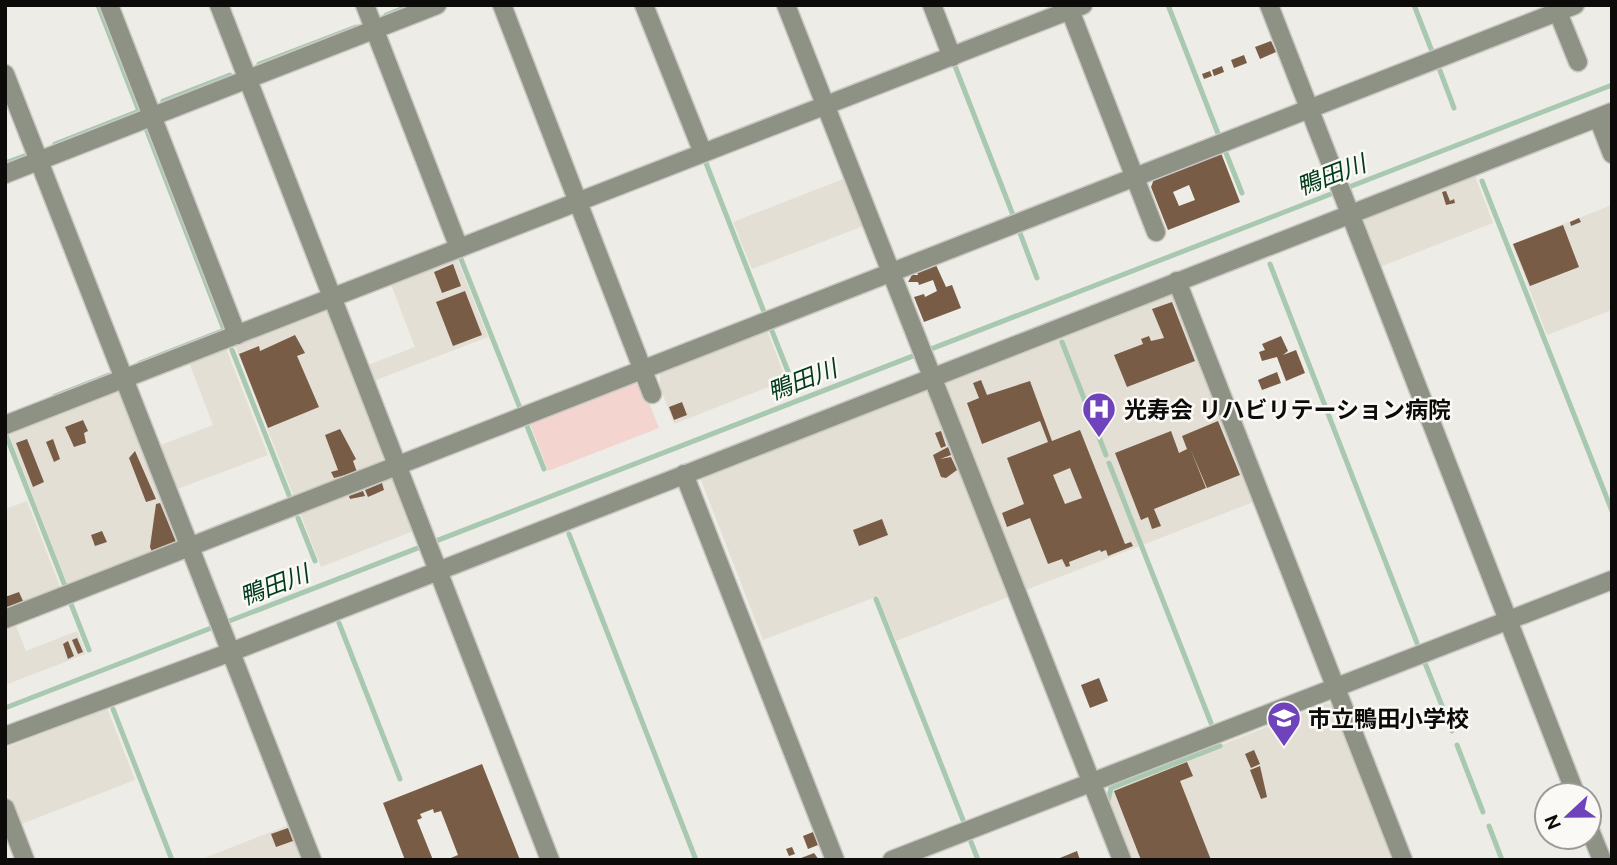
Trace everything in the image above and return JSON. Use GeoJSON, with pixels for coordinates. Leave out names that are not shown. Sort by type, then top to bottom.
{"type":"FeatureCollection","features":[{"type":"Feature","properties":{"kind":"street"},"geometry":{"type":"LineString","coordinates":[[110,5],[237,335]]}},
{"type":"Feature","properties":{"kind":"street"},"geometry":{"type":"LineString","coordinates":[[219,5],[550,860]]}},
{"type":"Feature","properties":{"kind":"street"},"geometry":{"type":"LineString","coordinates":[[365,5],[459,248]]}},
{"type":"Feature","properties":{"kind":"street"},"geometry":{"type":"LineString","coordinates":[[5,174],[437,5]]}},
{"type":"Feature","properties":{"kind":"street"},"geometry":{"type":"LineString","coordinates":[[502,5],[652,394]]}},
{"type":"Feature","properties":{"kind":"street"},"geometry":{"type":"LineString","coordinates":[[644,5],[703,153]]}},
{"type":"Feature","properties":{"kind":"street"},"geometry":{"type":"LineString","coordinates":[[786,5],[1122,860]]}},
{"type":"Feature","properties":{"kind":"street"},"geometry":{"type":"LineString","coordinates":[[932,5],[952,57]]}},
{"type":"Feature","properties":{"kind":"street"},"geometry":{"type":"LineString","coordinates":[[1269,5],[1571,781]]}},
{"type":"Feature","properties":{"kind":"street"},"geometry":{"type":"LineString","coordinates":[[5,425],[952,57],[1074,7],[1156,232]]}},
{"type":"Feature","properties":{"kind":"street"},"geometry":{"type":"LineString","coordinates":[[5,619],[1563,7],[1578,62]]}},
{"type":"Feature","properties":{"kind":"street"},"geometry":{"type":"LineString","coordinates":[[5,74],[312,860]]}},
{"type":"Feature","properties":{"kind":"street"},"geometry":{"type":"LineString","coordinates":[[5,736],[437,566],[684,474],[932,372],[1177,281],[1349,209],[1605,115],[1612,154]]}},
{"type":"Feature","properties":{"kind":"street"},"geometry":{"type":"LineString","coordinates":[[1177,281],[1403,860]]}},
{"type":"Feature","properties":{"kind":"street"},"geometry":{"type":"LineString","coordinates":[[684,474],[835,860]]}},
{"type":"Feature","properties":{"kind":"street"},"geometry":{"type":"LineString","coordinates":[[892,860],[1612,580]]}},
{"type":"Feature","properties":{"kind":"street"},"geometry":{"type":"LineString","coordinates":[[5,808],[25,860]]}},
{"type":"Feature","properties":{"kind":"shaded area"},"geometry":{"type":"Polygon","coordinates":[[[1474,173],[1493,223],[1377,268],[1361,218],[1474,173]]]}},
{"type":"Feature","properties":{"kind":"shaded area"},"geometry":{"type":"Polygon","coordinates":[[[848,177],[866,225],[752,269],[733,222],[848,177]]]}},
{"type":"Feature","properties":{"kind":"shaded area"},"geometry":{"type":"Polygon","coordinates":[[[1612,205],[1612,310],[1547,335],[1512,244],[1612,205]]]}},
{"type":"Feature","properties":{"kind":"shaded area"},"geometry":{"type":"Polygon","coordinates":[[[456,256],[488,337],[371,382],[365,366],[415,347],[390,282],[456,256]]]}},
{"type":"Feature","properties":{"kind":"shaded area","name":"光寿会 リハビリテーション病院"},"geometry":{"type":"Polygon","coordinates":[[[1174,292],[1256,501],[1026,590],[945,381],[1174,292]]]}},
{"type":"Feature","properties":{"kind":"shaded area"},"geometry":{"type":"Polygon","coordinates":[[[322,307],[328,311],[384,454],[381,463],[294,497],[233,341],[322,307]]]}},
{"type":"Feature","properties":{"kind":"shaded area"},"geometry":{"type":"Polygon","coordinates":[[[767,330],[786,380],[674,424],[660,387],[660,371],[767,330]]]}},
{"type":"Feature","properties":{"kind":"shaded area"},"geometry":{"type":"Polygon","coordinates":[[[225,346],[268,455],[175,490],[158,446],[213,425],[188,360],[225,346]]]}},
{"type":"Feature","properties":{"kind":"shaded area"},"geometry":{"type":"Polygon","coordinates":[[[635,379],[640,381],[659,428],[548,471],[529,421],[635,379]]]}},
{"type":"Feature","properties":{"kind":"shaded area"},"geometry":{"type":"Polygon","coordinates":[[[115,387],[122,390],[180,538],[177,544],[68,586],[7,429],[115,387]]]}},
{"type":"Feature","properties":{"kind":"shaded area"},"geometry":{"type":"Polygon","coordinates":[[[921,389],[929,393],[1011,596],[896,641],[878,596],[763,640],[699,475],[921,389]]]}},
{"type":"Feature","properties":{"kind":"shaded area"},"geometry":{"type":"Polygon","coordinates":[[[388,476],[396,480],[416,530],[321,567],[299,510],[388,476]]]}},
{"type":"Feature","properties":{"kind":"shaded area"},"geometry":{"type":"Polygon","coordinates":[[[27,501],[61,589],[5,611],[5,509],[27,501]]]}},
{"type":"Feature","properties":{"kind":"shaded area"},"geometry":{"type":"Polygon","coordinates":[[[15,623],[26,651],[77,631],[86,654],[5,685],[5,627],[15,623]]]}},
{"type":"Feature","properties":{"kind":"shaded area","name":"市立鴨田小学校"},"geometry":{"type":"Polygon","coordinates":[[[1328,703],[1336,707],[1396,860],[1128,860],[1132,858],[1108,797],[1112,788],[1328,703]]]}},
{"type":"Feature","properties":{"kind":"shaded area"},"geometry":{"type":"Polygon","coordinates":[[[107,708],[135,780],[19,825],[5,789],[5,748],[107,708]]]}},
{"type":"Feature","properties":{"kind":"shaded area"},"geometry":{"type":"Polygon","coordinates":[[[291,824],[305,860],[199,860],[291,824]]]}},
{"type":"Feature","properties":{"kind":"building"},"geometry":{"type":"Polygon","coordinates":[[[1271,41],[1276,52],[1260,59],[1255,47],[1271,41]]]}},
{"type":"Feature","properties":{"kind":"building"},"geometry":{"type":"Polygon","coordinates":[[[1244,55],[1247,63],[1234,68],[1231,60],[1244,55]]]}},
{"type":"Feature","properties":{"kind":"building"},"geometry":{"type":"Polygon","coordinates":[[[1222,66],[1224,72],[1214,76],[1212,70],[1222,66]]]}},
{"type":"Feature","properties":{"kind":"building"},"geometry":{"type":"Polygon","coordinates":[[[1210,71],[1212,76],[1204,79],[1202,74],[1210,71]]]}},
{"type":"Feature","properties":{"kind":"building"},"geometry":{"type":"Polygon","coordinates":[[[1221,153],[1240,202],[1168,230],[1151,187],[1154,179],[1221,153]],[[1189,185],[1173,192],[1179,206],[1195,200],[1189,185]]]}},
{"type":"Feature","properties":{"kind":"building"},"geometry":{"type":"Polygon","coordinates":[[[1446,191],[1450,201],[1454,199],[1455,203],[1446,205],[1442,192],[1446,191]]]}},
{"type":"Feature","properties":{"kind":"building"},"geometry":{"type":"Polygon","coordinates":[[[1579,218],[1581,222],[1571,226],[1570,222],[1579,218]]]}},
{"type":"Feature","properties":{"kind":"building"},"geometry":{"type":"Polygon","coordinates":[[[1563,225],[1579,267],[1530,286],[1513,244],[1563,225]]]}},
{"type":"Feature","properties":{"kind":"building"},"geometry":{"type":"Polygon","coordinates":[[[453,264],[461,286],[442,293],[434,272],[453,264]]]}},
{"type":"Feature","properties":{"kind":"building"},"geometry":{"type":"Polygon","coordinates":[[[936,265],[946,287],[952,285],[961,308],[924,322],[914,297],[924,294],[925,297],[937,291],[933,280],[919,285],[918,282],[908,282],[912,275],[918,275],[917,272],[936,265]]]}},
{"type":"Feature","properties":{"kind":"building"},"geometry":{"type":"Polygon","coordinates":[[[465,291],[482,335],[453,346],[436,302],[465,291]]]}},
{"type":"Feature","properties":{"kind":"building"},"geometry":{"type":"Polygon","coordinates":[[[1172,302],[1195,361],[1127,387],[1114,355],[1143,344],[1141,339],[1149,336],[1151,341],[1164,338],[1152,309],[1172,302]]]}},
{"type":"Feature","properties":{"kind":"building"},"geometry":{"type":"Polygon","coordinates":[[[295,335],[305,353],[297,356],[319,407],[268,428],[239,354],[259,346],[260,351],[295,335]]]}},
{"type":"Feature","properties":{"kind":"building"},"geometry":{"type":"Polygon","coordinates":[[[1281,336],[1288,351],[1283,355],[1296,350],[1305,373],[1286,381],[1277,357],[1262,361],[1259,352],[1265,350],[1262,344],[1281,336]]]}},
{"type":"Feature","properties":{"kind":"building"},"geometry":{"type":"Polygon","coordinates":[[[1277,372],[1281,383],[1262,390],[1258,380],[1277,372]]]}},
{"type":"Feature","properties":{"kind":"building"},"geometry":{"type":"Polygon","coordinates":[[[981,380],[987,395],[1030,381],[1052,441],[1080,430],[1125,544],[1131,542],[1133,546],[1108,556],[1106,550],[1100,550],[1069,562],[1070,566],[1066,567],[1062,559],[1048,564],[1030,518],[1007,527],[1002,513],[1024,504],[1007,458],[1048,442],[1040,421],[982,444],[967,403],[979,398],[973,383],[981,380]],[[1070,468],[1053,475],[1065,504],[1082,498],[1070,468]]]}},
{"type":"Feature","properties":{"kind":"building"},"geometry":{"type":"Polygon","coordinates":[[[682,402],[687,415],[674,420],[669,407],[682,402]]]}},
{"type":"Feature","properties":{"kind":"building"},"geometry":{"type":"Polygon","coordinates":[[[83,420],[88,431],[84,433],[86,443],[74,447],[65,427],[83,420]]]}},
{"type":"Feature","properties":{"kind":"building"},"geometry":{"type":"Polygon","coordinates":[[[1218,421],[1240,475],[1207,488],[1190,448],[1206,488],[1154,509],[1161,526],[1152,529],[1148,517],[1141,520],[1115,453],[1171,431],[1179,453],[1187,449],[1182,436],[1218,421]]]}},
{"type":"Feature","properties":{"kind":"building"},"geometry":{"type":"Polygon","coordinates":[[[340,429],[356,459],[353,461],[357,472],[334,478],[331,472],[338,470],[325,435],[340,429]]]}},
{"type":"Feature","properties":{"kind":"building"},"geometry":{"type":"Polygon","coordinates":[[[941,431],[946,446],[941,448],[935,433],[941,431]]]}},
{"type":"Feature","properties":{"kind":"building"},"geometry":{"type":"Polygon","coordinates":[[[27,439],[44,482],[33,487],[16,443],[27,439]]]}},
{"type":"Feature","properties":{"kind":"building"},"geometry":{"type":"Polygon","coordinates":[[[53,439],[60,459],[54,462],[46,442],[53,439]]]}},
{"type":"Feature","properties":{"kind":"building"},"geometry":{"type":"Polygon","coordinates":[[[948,447],[951,455],[940,459],[951,457],[957,470],[946,478],[941,477],[933,455],[948,447]]]}},
{"type":"Feature","properties":{"kind":"building"},"geometry":{"type":"Polygon","coordinates":[[[135,451],[156,499],[146,502],[129,458],[135,451]]]}},
{"type":"Feature","properties":{"kind":"building"},"geometry":{"type":"Polygon","coordinates":[[[382,483],[384,490],[368,497],[365,490],[382,483]]]}},
{"type":"Feature","properties":{"kind":"building"},"geometry":{"type":"Polygon","coordinates":[[[363,491],[365,496],[350,499],[349,496],[363,491]]]}},
{"type":"Feature","properties":{"kind":"building"},"geometry":{"type":"Polygon","coordinates":[[[160,503],[176,542],[152,552],[150,547],[156,504],[160,503]]]}},
{"type":"Feature","properties":{"kind":"building"},"geometry":{"type":"Polygon","coordinates":[[[882,519],[888,535],[859,546],[853,530],[882,519]]]}},
{"type":"Feature","properties":{"kind":"building"},"geometry":{"type":"Polygon","coordinates":[[[102,531],[107,542],[95,546],[91,535],[102,531]]]}},
{"type":"Feature","properties":{"kind":"building"},"geometry":{"type":"Polygon","coordinates":[[[19,592],[23,601],[5,608],[5,597],[19,592]]]}},
{"type":"Feature","properties":{"kind":"building"},"geometry":{"type":"Polygon","coordinates":[[[77,638],[83,652],[78,654],[72,640],[77,638]]]}},
{"type":"Feature","properties":{"kind":"building"},"geometry":{"type":"Polygon","coordinates":[[[68,641],[74,656],[68,659],[63,644],[68,641]]]}},
{"type":"Feature","properties":{"kind":"building"},"geometry":{"type":"Polygon","coordinates":[[[1099,678],[1108,701],[1090,708],[1081,685],[1099,678]]]}},
{"type":"Feature","properties":{"kind":"building"},"geometry":{"type":"Polygon","coordinates":[[[1254,750],[1260,764],[1251,768],[1245,754],[1254,750]]]}},
{"type":"Feature","properties":{"kind":"building"},"geometry":{"type":"Polygon","coordinates":[[[1187,762],[1193,776],[1180,781],[1211,860],[1141,860],[1114,791],[1187,762]]]}},
{"type":"Feature","properties":{"kind":"building"},"geometry":{"type":"Polygon","coordinates":[[[482,764],[520,860],[446,860],[458,855],[441,811],[434,813],[433,809],[420,814],[422,818],[417,820],[433,860],[405,860],[383,803],[482,764]]]}},
{"type":"Feature","properties":{"kind":"building"},"geometry":{"type":"Polygon","coordinates":[[[1260,766],[1267,797],[1261,799],[1250,770],[1260,766]]]}},
{"type":"Feature","properties":{"kind":"building"},"geometry":{"type":"Polygon","coordinates":[[[288,828],[293,841],[276,847],[271,834],[288,828]]]}},
{"type":"Feature","properties":{"kind":"building"},"geometry":{"type":"Polygon","coordinates":[[[813,832],[818,845],[808,849],[803,836],[813,832]]]}},
{"type":"Feature","properties":{"kind":"building"},"geometry":{"type":"Polygon","coordinates":[[[792,847],[795,854],[789,856],[786,849],[792,847]]]}},
{"type":"Feature","properties":{"kind":"building"},"geometry":{"type":"Polygon","coordinates":[[[1077,851],[1080,860],[1055,860],[1077,851]]]}},
{"type":"Feature","properties":{"kind":"building"},"geometry":{"type":"Polygon","coordinates":[[[814,853],[819,860],[796,860],[814,853]]]}},
{"type":"Feature","properties":{"kind":"waterway"},"geometry":{"type":"LineString","coordinates":[[55,144],[139,111],[98,5]]}},
{"type":"Feature","properties":{"kind":"waterway"},"geometry":{"type":"LineString","coordinates":[[386,15],[411,5]]}},
{"type":"Feature","properties":{"kind":"waterway"},"geometry":{"type":"LineString","coordinates":[[1168,5],[1219,136]]}},
{"type":"Feature","properties":{"kind":"waterway"},"geometry":{"type":"LineString","coordinates":[[1414,5],[1433,54]]}},
{"type":"Feature","properties":{"kind":"waterway"},"geometry":{"type":"LineString","coordinates":[[259,64],[356,27]]}},
{"type":"Feature","properties":{"kind":"waterway"},"geometry":{"type":"LineString","coordinates":[[955,66],[1013,215]]}},
{"type":"Feature","properties":{"kind":"waterway"},"geometry":{"type":"LineString","coordinates":[[1439,68],[1454,108]]}},
{"type":"Feature","properties":{"kind":"waterway"},"geometry":{"type":"LineString","coordinates":[[163,101],[230,75]]}},
{"type":"Feature","properties":{"kind":"waterway","name":"鴨田川"},"geometry":{"type":"LineString","coordinates":[[5,708],[1612,85]]}},
{"type":"Feature","properties":{"kind":"waterway"},"geometry":{"type":"LineString","coordinates":[[147,131],[223,327]]}},
{"type":"Feature","properties":{"kind":"waterway"},"geometry":{"type":"LineString","coordinates":[[1226,153],[1242,193]]}},
{"type":"Feature","properties":{"kind":"waterway"},"geometry":{"type":"LineString","coordinates":[[5,163],[24,156]]}},
{"type":"Feature","properties":{"kind":"waterway"},"geometry":{"type":"LineString","coordinates":[[706,163],[764,312]]}},
{"type":"Feature","properties":{"kind":"waterway"},"geometry":{"type":"LineString","coordinates":[[1482,181],[1612,511]]}},
{"type":"Feature","properties":{"kind":"waterway"},"geometry":{"type":"LineString","coordinates":[[1020,233],[1037,278]]}},
{"type":"Feature","properties":{"kind":"waterway"},"geometry":{"type":"LineString","coordinates":[[461,259],[520,408]]}},
{"type":"Feature","properties":{"kind":"waterway"},"geometry":{"type":"LineString","coordinates":[[1270,264],[1417,643]]}},
{"type":"Feature","properties":{"kind":"waterway"},"geometry":{"type":"LineString","coordinates":[[140,363],[222,331]]}},
{"type":"Feature","properties":{"kind":"waterway"},"geometry":{"type":"LineString","coordinates":[[772,331],[789,374]]}},
{"type":"Feature","properties":{"kind":"waterway"},"geometry":{"type":"LineString","coordinates":[[1062,342],[1106,455]]}},
{"type":"Feature","properties":{"kind":"waterway"},"geometry":{"type":"LineString","coordinates":[[232,350],[289,495]]}},
{"type":"Feature","properties":{"kind":"waterway"},"geometry":{"type":"LineString","coordinates":[[55,396],[109,375]]}},
{"type":"Feature","properties":{"kind":"waterway"},"geometry":{"type":"LineString","coordinates":[[527,426],[544,469]]}},
{"type":"Feature","properties":{"kind":"waterway"},"geometry":{"type":"LineString","coordinates":[[6,435],[65,586]]}},
{"type":"Feature","properties":{"kind":"waterway"},"geometry":{"type":"LineString","coordinates":[[1109,463],[1211,723]]}},
{"type":"Feature","properties":{"kind":"waterway"},"geometry":{"type":"LineString","coordinates":[[298,518],[315,561]]}},
{"type":"Feature","properties":{"kind":"waterway"},"geometry":{"type":"LineString","coordinates":[[569,534],[696,860]]}},
{"type":"Feature","properties":{"kind":"waterway"},"geometry":{"type":"LineString","coordinates":[[876,599],[963,820]]}},
{"type":"Feature","properties":{"kind":"waterway"},"geometry":{"type":"LineString","coordinates":[[71,604],[89,650]]}},
{"type":"Feature","properties":{"kind":"waterway"},"geometry":{"type":"LineString","coordinates":[[339,623],[400,779]]}},
{"type":"Feature","properties":{"kind":"waterway"},"geometry":{"type":"LineString","coordinates":[[1425,663],[1452,731]]}},
{"type":"Feature","properties":{"kind":"waterway"},"geometry":{"type":"LineString","coordinates":[[113,709],[172,860]]}},
{"type":"Feature","properties":{"kind":"waterway"},"geometry":{"type":"LineString","coordinates":[[1457,745],[1483,812]]}},
{"type":"Feature","properties":{"kind":"waterway"},"geometry":{"type":"LineString","coordinates":[[1108,801],[1111,788],[1220,746]]}},
{"type":"Feature","properties":{"kind":"waterway"},"geometry":{"type":"LineString","coordinates":[[1489,826],[1502,860]]}},
{"type":"Feature","properties":{"kind":"waterway"},"geometry":{"type":"LineString","coordinates":[[971,842],[978,860]]}},
{"type":"Feature","properties":{"kind":"place","name":"光寿会 リハビリテーション病院"},"geometry":{"type":"Point","coordinates":[1099,439]}},
{"type":"Feature","properties":{"kind":"place","name":"市立鴨田小学校"},"geometry":{"type":"Point","coordinates":[1284,748]}}]}
